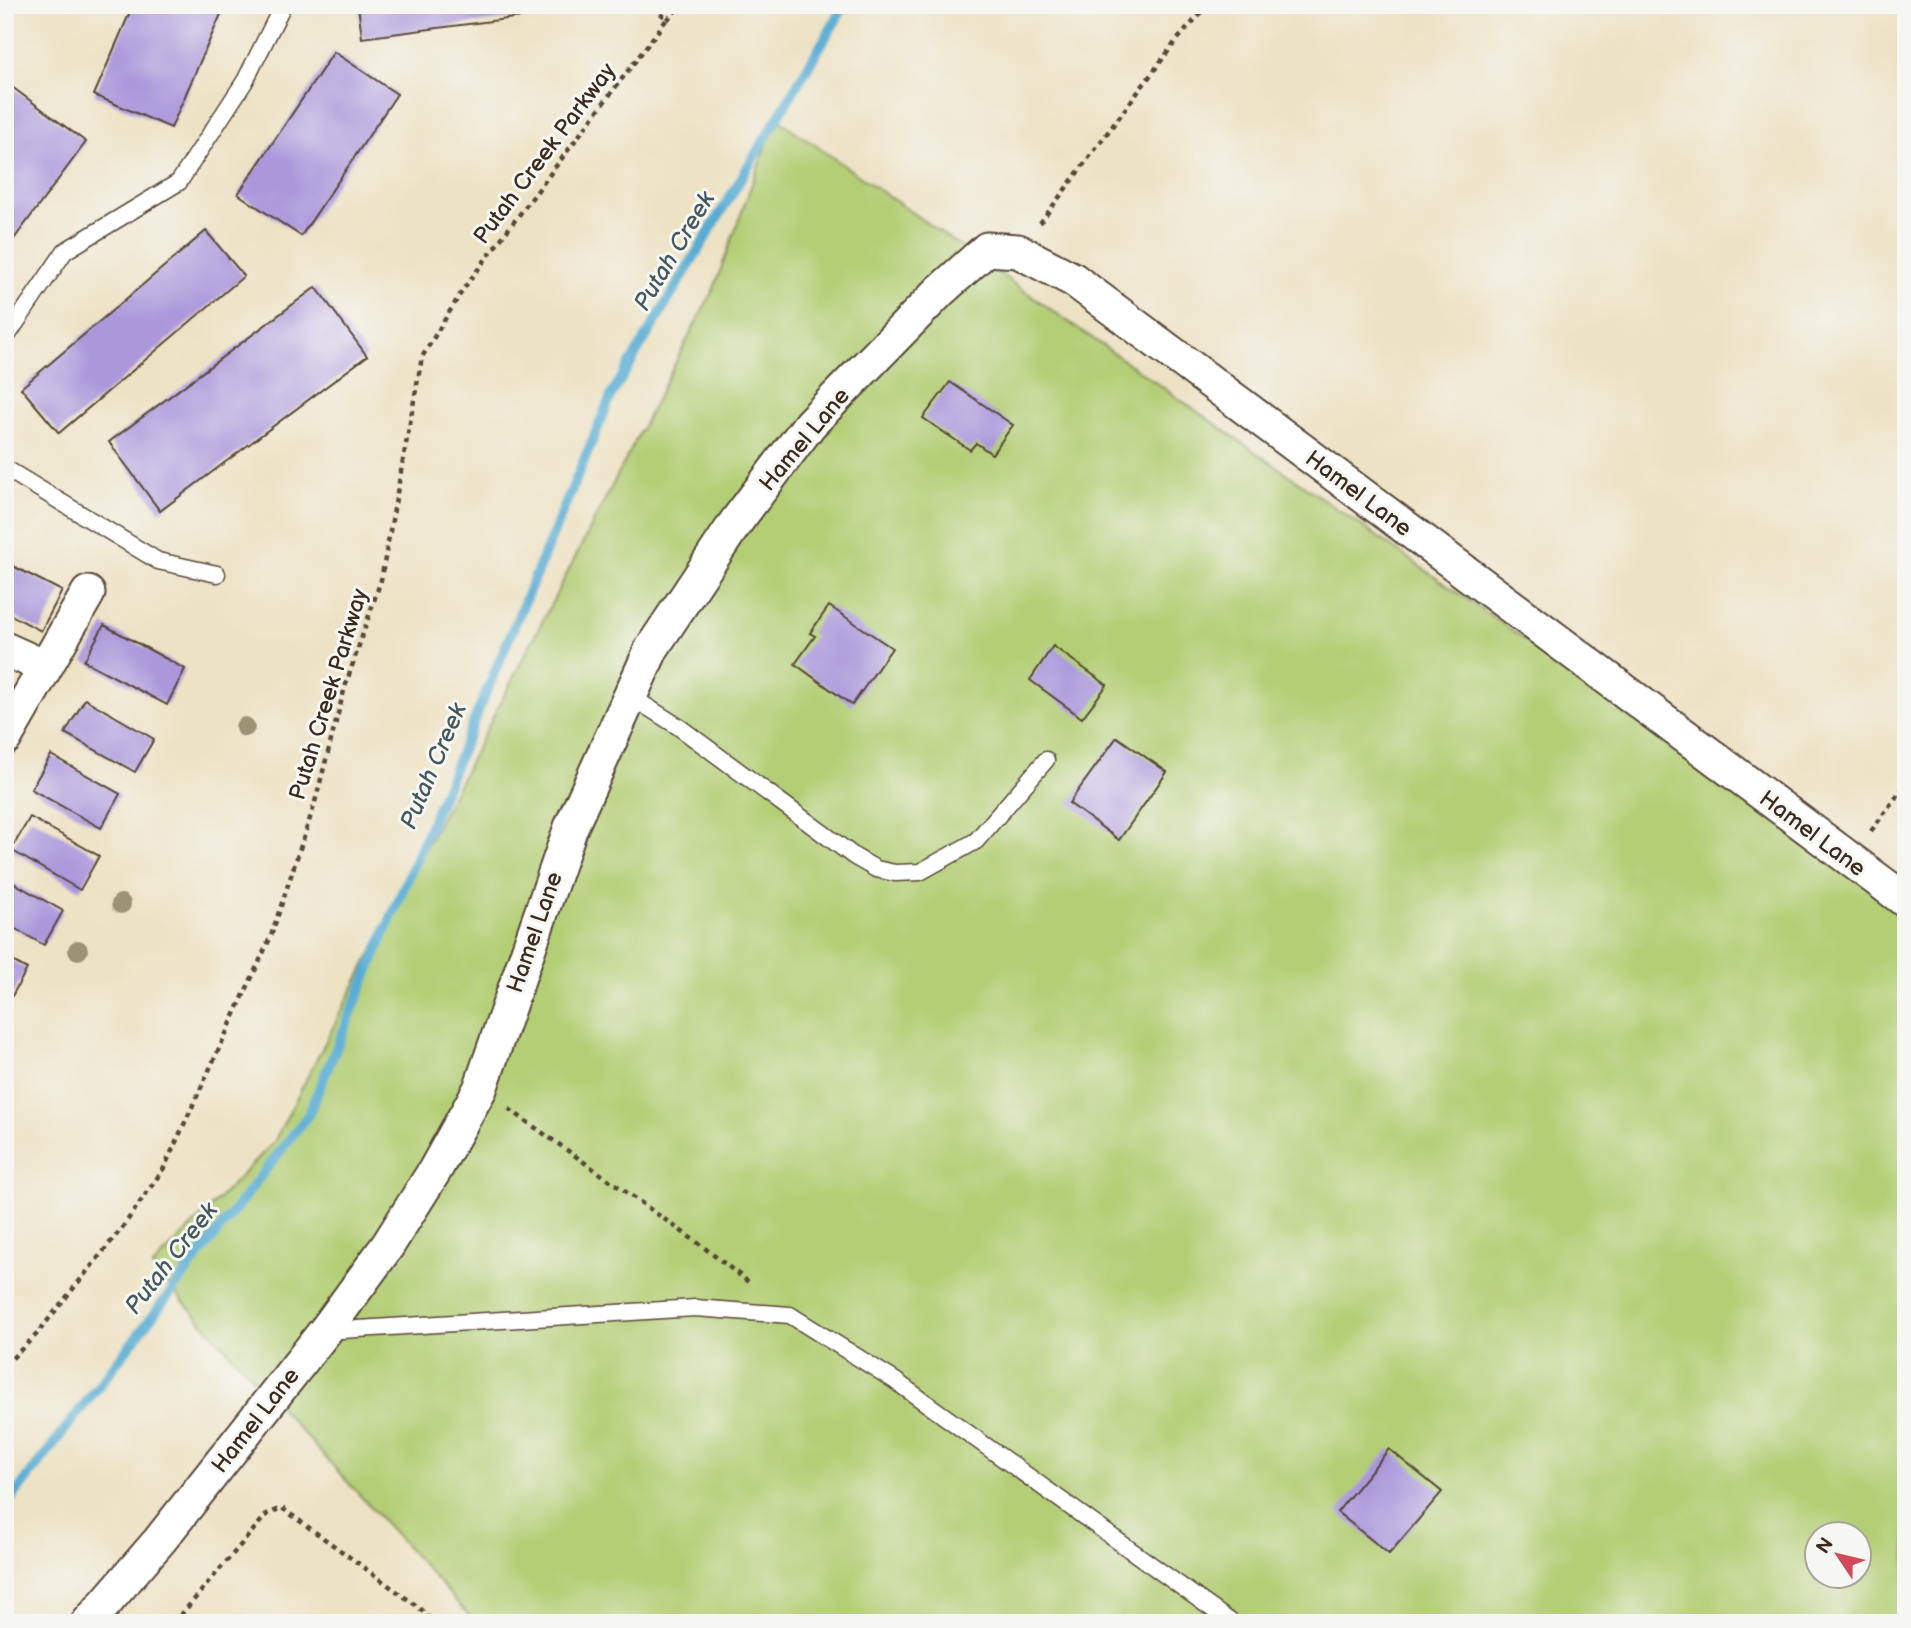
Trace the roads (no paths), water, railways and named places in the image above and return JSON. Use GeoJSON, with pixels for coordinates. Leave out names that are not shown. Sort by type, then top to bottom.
{"type":"FeatureCollection","features":[{"type":"Feature","properties":{"kind":"street","name":"Hamel Lane"},"geometry":{"type":"LineString","coordinates":[[88,1623],[160,1540],[329,1326],[395,1234],[435,1170],[480,1089],[571,827],[652,648],[736,522],[810,425],[940,291],[987,249],[1018,251],[1074,280],[1906,901]]}},
{"type":"Feature","properties":{"kind":"street"},"geometry":{"type":"LineString","coordinates":[[5,738],[88,593]]}},
{"type":"Feature","properties":{"kind":"street"},"geometry":{"type":"LineString","coordinates":[[5,649],[46,667]]}},
{"type":"Feature","properties":{"kind":"lane"},"geometry":{"type":"LineString","coordinates":[[5,339],[65,251],[179,181],[244,80],[283,5]]}},
{"type":"Feature","properties":{"kind":"lane"},"geometry":{"type":"LineString","coordinates":[[5,468],[158,561],[217,573]]}},
{"type":"Feature","properties":{"kind":"lane"},"geometry":{"type":"LineString","coordinates":[[631,696],[679,727],[855,857],[876,869],[895,873],[920,872],[976,841],[1046,760]]}},
{"type":"Feature","properties":{"kind":"lane"},"geometry":{"type":"LineString","coordinates":[[329,1326],[342,1330],[695,1308],[790,1315],[894,1380],[1232,1623]]}},
{"type":"Feature","properties":{"kind":"waterway","name":"Putah Creek"},"geometry":{"type":"LineString","coordinates":[[5,1507],[308,1115],[612,394],[845,5]]}}]}
